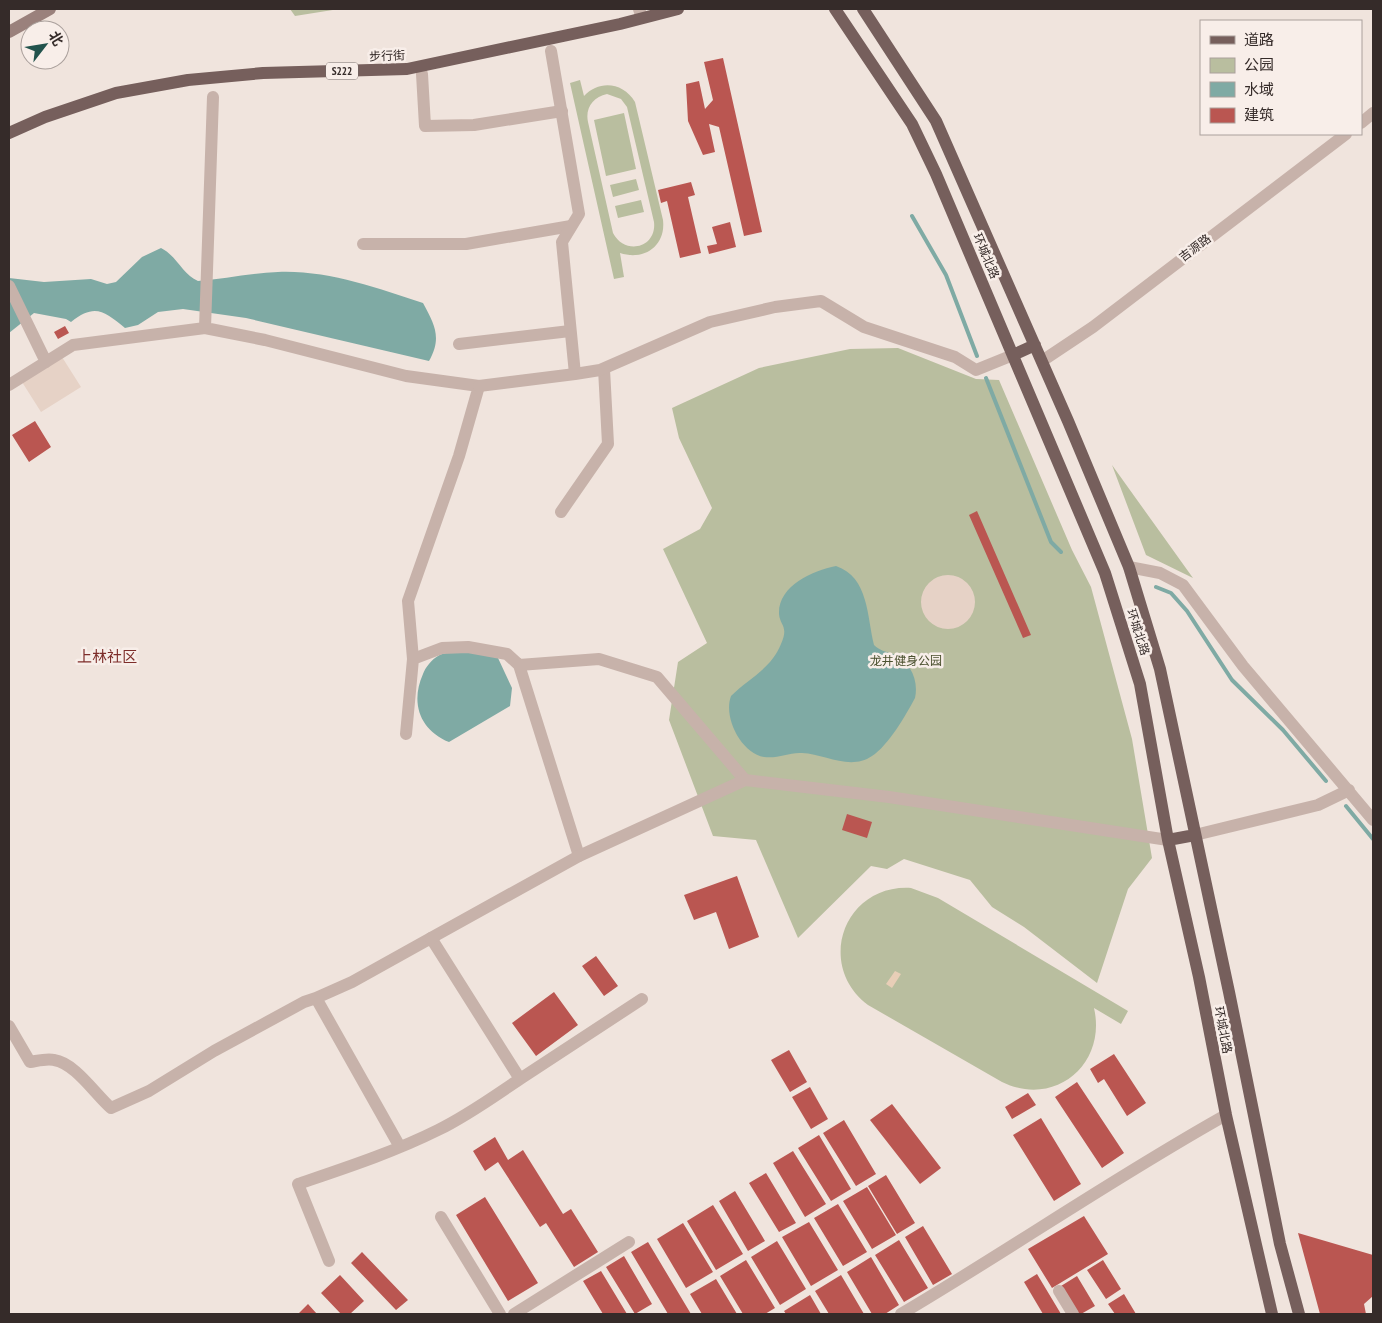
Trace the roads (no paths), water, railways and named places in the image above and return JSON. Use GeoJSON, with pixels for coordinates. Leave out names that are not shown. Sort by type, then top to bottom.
{"type":"FeatureCollection","features":[{"type":"Feature","properties":{"kind":"main road"},"geometry":{"type":"LineString","coordinates":[[9,32],[50,9]]}},
{"type":"Feature","properties":{"kind":"main road","name":"步行街"},"geometry":{"type":"LineString","coordinates":[[9,133],[45,116],[116,93],[188,80],[263,73],[408,69],[620,24],[678,9]]}},
{"type":"Feature","properties":{"kind":"main road","name":"环城北路"},"geometry":{"type":"LineString","coordinates":[[835,9],[912,124],[936,174],[1105,573],[1140,684],[1168,840],[1199,977],[1226,1115],[1272,1314]]}},
{"type":"Feature","properties":{"kind":"main road","name":"环城北路"},"geometry":{"type":"LineString","coordinates":[[863,9],[936,121],[1042,361],[1129,567],[1160,669],[1280,1244],[1299,1314]]}},
{"type":"Feature","properties":{"kind":"main road"},"geometry":{"type":"LineString","coordinates":[[1013,354],[1035,345]]}},
{"type":"Feature","properties":{"kind":"main road"},"geometry":{"type":"LineString","coordinates":[[1168,840],[1195,835]]}},
{"type":"Feature","properties":{"kind":"street"},"geometry":{"type":"LineString","coordinates":[[551,51],[579,214],[562,242],[574,374]]}},
{"type":"Feature","properties":{"kind":"street"},"geometry":{"type":"LineString","coordinates":[[422,74],[425,126],[474,125],[562,111]]}},
{"type":"Feature","properties":{"kind":"street"},"geometry":{"type":"LineString","coordinates":[[205,328],[213,97]]}},
{"type":"Feature","properties":{"kind":"street"},"geometry":{"type":"LineString","coordinates":[[1362,122],[1373,113]]}},
{"type":"Feature","properties":{"kind":"street","name":"吉源路"},"geometry":{"type":"LineString","coordinates":[[1042,361],[1093,326],[1345,135]]}},
{"type":"Feature","properties":{"kind":"street"},"geometry":{"type":"LineString","coordinates":[[363,244],[466,244],[572,226]]}},
{"type":"Feature","properties":{"kind":"street"},"geometry":{"type":"LineString","coordinates":[[9,286],[46,362]]}},
{"type":"Feature","properties":{"kind":"street"},"geometry":{"type":"LineString","coordinates":[[9,385],[73,345],[205,328],[266,340],[406,376],[479,386],[604,369],[710,322],[775,307],[821,301],[864,327],[955,357],[976,370],[1013,354]]}},
{"type":"Feature","properties":{"kind":"street"},"geometry":{"type":"LineString","coordinates":[[459,344],[570,331]]}},
{"type":"Feature","properties":{"kind":"street"},"geometry":{"type":"LineString","coordinates":[[562,512],[608,444],[604,369]]}},
{"type":"Feature","properties":{"kind":"street"},"geometry":{"type":"LineString","coordinates":[[406,734],[413,658],[408,601],[459,456],[479,386]]}},
{"type":"Feature","properties":{"kind":"street"},"geometry":{"type":"LineString","coordinates":[[1129,567],[1160,573],[1182,585],[1243,666],[1373,820]]}},
{"type":"Feature","properties":{"kind":"street"},"geometry":{"type":"LineString","coordinates":[[413,658],[442,648],[468,647],[508,654],[519,665],[579,856]]}},
{"type":"Feature","properties":{"kind":"street"},"geometry":{"type":"LineString","coordinates":[[519,665],[599,659],[657,677],[745,780]]}},
{"type":"Feature","properties":{"kind":"street"},"geometry":{"type":"LineString","coordinates":[[9,1026],[30,1062],[53,1059],[72,1067],[111,1108],[149,1091],[214,1051],[304,1002],[352,982],[579,856],[745,780],[899,799],[1168,840]]}},
{"type":"Feature","properties":{"kind":"street"},"geometry":{"type":"LineString","coordinates":[[1195,835],[1318,804],[1349,790]]}},
{"type":"Feature","properties":{"kind":"street"},"geometry":{"type":"LineString","coordinates":[[431,938],[520,1079]]}},
{"type":"Feature","properties":{"kind":"street"},"geometry":{"type":"LineString","coordinates":[[316,998],[400,1147]]}},
{"type":"Feature","properties":{"kind":"street"},"geometry":{"type":"LineString","coordinates":[[329,1261],[298,1184],[400,1147],[439,1130],[642,999]]}},
{"type":"Feature","properties":{"kind":"street"},"geometry":{"type":"LineString","coordinates":[[902,1314],[1071,1208],[1226,1115]]}},
{"type":"Feature","properties":{"kind":"street"},"geometry":{"type":"LineString","coordinates":[[441,1217],[500,1314]]}},
{"type":"Feature","properties":{"kind":"street"},"geometry":{"type":"LineString","coordinates":[[514,1314],[629,1242]]}},
{"type":"Feature","properties":{"kind":"street"},"geometry":{"type":"LineString","coordinates":[[1059,1291],[1073,1314]]}},
{"type":"Feature","properties":{"kind":"water"},"geometry":{"type":"Polygon","coordinates":[[[161,248],[167,251],[188,274],[198,281],[278,272],[297,272],[352,281],[423,303],[434,325],[436,338],[433,353],[429,361],[246,318],[183,309],[158,312],[138,325],[125,328],[111,317],[93,311],[79,316],[71,322],[66,319],[34,313],[9,333],[9,278],[44,282],[91,279],[107,284],[116,282],[142,257],[161,248]]]}},
{"type":"Feature","properties":{"kind":"water"},"geometry":{"type":"Polygon","coordinates":[[[836,566],[847,571],[861,588],[868,611],[874,645],[880,650],[899,657],[912,672],[916,684],[915,698],[890,738],[878,751],[864,760],[846,762],[802,753],[769,757],[756,754],[748,749],[736,733],[730,714],[729,704],[731,696],[766,667],[777,653],[784,633],[779,614],[780,604],[784,595],[798,581],[836,566]]]}},
{"type":"Feature","properties":{"kind":"water"},"geometry":{"type":"Polygon","coordinates":[[[453,651],[475,652],[498,658],[512,688],[510,706],[449,742],[439,737],[425,723],[420,714],[418,695],[419,685],[425,669],[433,659],[453,651]]]}},
{"type":"Feature","properties":{"kind":"waterway"},"geometry":{"type":"LineString","coordinates":[[912,216],[946,275],[977,356]]}},
{"type":"Feature","properties":{"kind":"waterway"},"geometry":{"type":"LineString","coordinates":[[986,378],[1051,542],[1061,552]]}},
{"type":"Feature","properties":{"kind":"waterway"},"geometry":{"type":"LineString","coordinates":[[1156,587],[1171,593],[1187,611],[1232,680],[1283,730],[1326,781]]}},
{"type":"Feature","properties":{"kind":"waterway"},"geometry":{"type":"LineString","coordinates":[[1346,806],[1373,839]]}},
{"type":"Feature","properties":{"kind":"district","name":"上林社区"},"geometry":{"type":"Point","coordinates":[107,657]}},
{"type":"Feature","properties":{"kind":"park label","name":"龙井健身公园"},"geometry":{"type":"Point","coordinates":[906,661]}}]}
